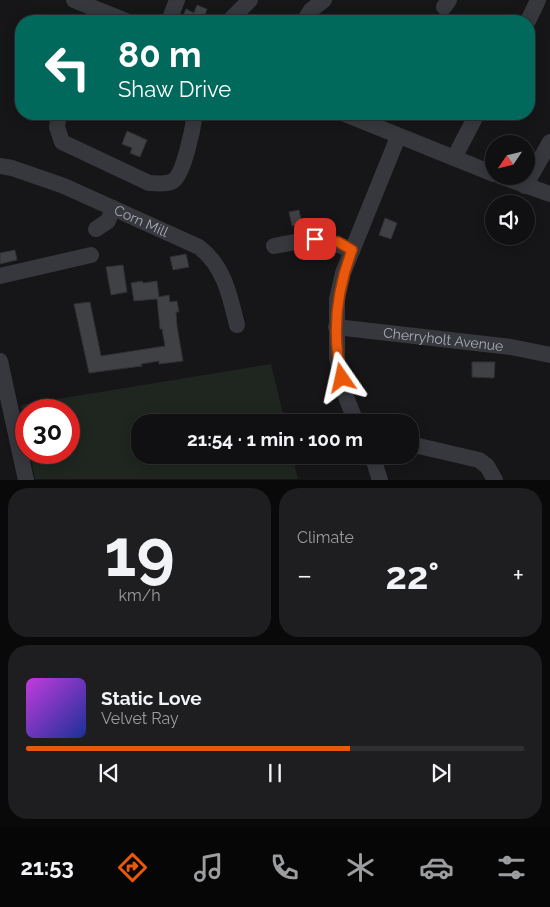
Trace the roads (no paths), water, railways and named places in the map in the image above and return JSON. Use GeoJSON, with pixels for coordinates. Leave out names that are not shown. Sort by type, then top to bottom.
{"type":"FeatureCollection","features":[{"type":"Feature","properties":{"kind":"street"},"geometry":{"type":"LineString","coordinates":[[74,0],[111,15]]}},
{"type":"Feature","properties":{"kind":"street"},"geometry":{"type":"LineString","coordinates":[[171,15],[177,0]]}},
{"type":"Feature","properties":{"kind":"street"},"geometry":{"type":"LineString","coordinates":[[235,15],[250,0]]}},
{"type":"Feature","properties":{"kind":"street"},"geometry":{"type":"LineString","coordinates":[[308,15],[324,0]]}},
{"type":"Feature","properties":{"kind":"street"},"geometry":{"type":"LineString","coordinates":[[531,15],[538,0]]}},
{"type":"Feature","properties":{"kind":"street"},"geometry":{"type":"LineString","coordinates":[[58,120],[57,127],[62,142],[149,183],[165,184],[175,180],[181,167],[193,120]]}},
{"type":"Feature","properties":{"kind":"street"},"geometry":{"type":"LineString","coordinates":[[359,120],[485,170]]}},
{"type":"Feature","properties":{"kind":"street"},"geometry":{"type":"LineString","coordinates":[[454,158],[473,120]]}},
{"type":"Feature","properties":{"kind":"street"},"geometry":{"type":"LineString","coordinates":[[353,414],[346,397],[337,358],[337,299],[343,273],[398,137]]}},
{"type":"Feature","properties":{"kind":"street"},"geometry":{"type":"LineString","coordinates":[[550,142],[525,186],[550,194]]}},
{"type":"Feature","properties":{"kind":"street","name":"Corn Mill"},"geometry":{"type":"LineString","coordinates":[[0,166],[12,168],[64,186],[178,236],[209,255],[216,264],[228,288],[237,324]]}},
{"type":"Feature","properties":{"kind":"street"},"geometry":{"type":"LineString","coordinates":[[96,229],[108,221],[113,208]]}},
{"type":"Feature","properties":{"kind":"street"},"geometry":{"type":"LineString","coordinates":[[274,246],[315,239],[338,242],[352,250]]}},
{"type":"Feature","properties":{"kind":"street"},"geometry":{"type":"LineString","coordinates":[[0,276],[91,256]]}},
{"type":"Feature","properties":{"kind":"street","name":"Cherryholt Avenue"},"geometry":{"type":"LineString","coordinates":[[336,327],[511,347],[550,355]]}},
{"type":"Feature","properties":{"kind":"street"},"geometry":{"type":"LineString","coordinates":[[0,360],[26,480]]}},
{"type":"Feature","properties":{"kind":"street"},"geometry":{"type":"LineString","coordinates":[[419,446],[479,460],[487,466],[495,480]]}},
{"type":"Feature","properties":{"kind":"street"},"geometry":{"type":"LineString","coordinates":[[375,464],[380,480]]}}]}
